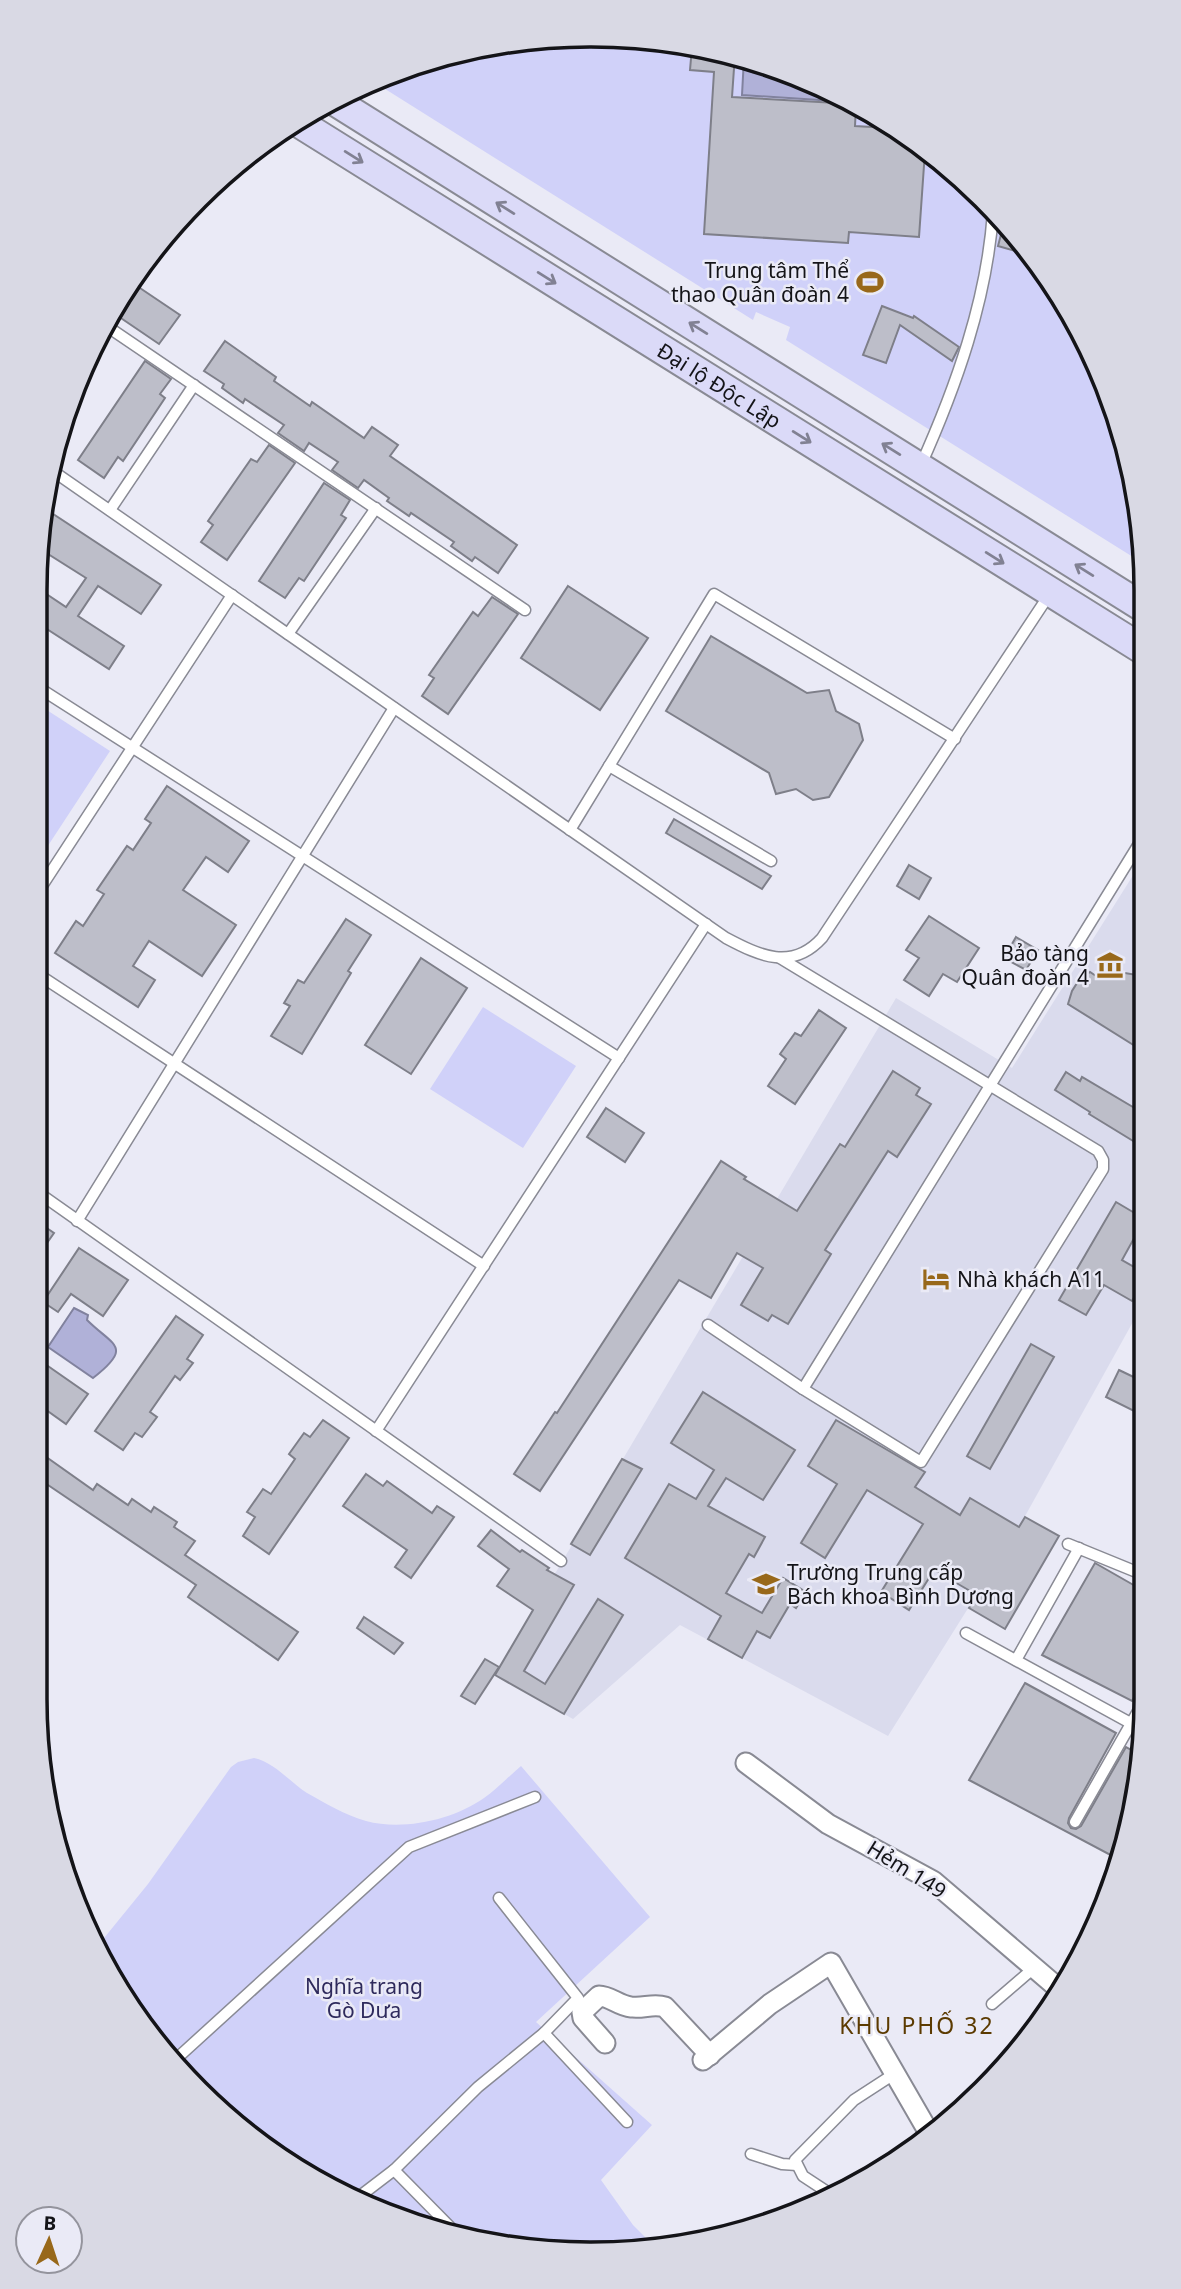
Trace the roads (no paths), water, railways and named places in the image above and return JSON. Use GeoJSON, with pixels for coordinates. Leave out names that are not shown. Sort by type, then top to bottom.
{"type":"FeatureCollection","features":[{"type":"Feature","properties":{"kind":"main road","name":"Đại lộ Độc Lập"},"geometry":{"type":"LineString","coordinates":[[343,107],[1134,601]]}},
{"type":"Feature","properties":{"kind":"main road","name":"Đại lộ Độc Lập"},"geometry":{"type":"LineString","coordinates":[[307,128],[1134,644]]}},
{"type":"Feature","properties":{"kind":"street","name":"Hẻm 149"},"geometry":{"type":"LineString","coordinates":[[746,1763],[828,1824],[933,1881],[1053,1983]]}},
{"type":"Feature","properties":{"kind":"street"},"geometry":{"type":"LineString","coordinates":[[605,2043],[583,2018],[582,2012],[599,1996],[628,2007],[665,2007],[707,2057],[770,2004],[831,1963],[925,2126]]}},
{"type":"Feature","properties":{"kind":"lane"},"geometry":{"type":"LineString","coordinates":[[920,467],[952,392],[972,327],[991,224]]}},
{"type":"Feature","properties":{"kind":"lane"},"geometry":{"type":"LineString","coordinates":[[114,330],[525,610]]}},
{"type":"Feature","properties":{"kind":"lane"},"geometry":{"type":"LineString","coordinates":[[110,510],[194,385]]}},
{"type":"Feature","properties":{"kind":"lane"},"geometry":{"type":"LineString","coordinates":[[60,476],[706,924],[740,945],[779,958],[1098,1151],[1103,1160],[1101,1174],[921,1462],[803,1389],[708,1325]]}},
{"type":"Feature","properties":{"kind":"lane"},"geometry":{"type":"LineString","coordinates":[[288,634],[376,508]]}},
{"type":"Feature","properties":{"kind":"lane"},"geometry":{"type":"LineString","coordinates":[[779,958],[801,955],[822,938],[1051,592]]}},
{"type":"Feature","properties":{"kind":"lane"},"geometry":{"type":"LineString","coordinates":[[570,830],[714,594],[955,739]]}},
{"type":"Feature","properties":{"kind":"lane"},"geometry":{"type":"LineString","coordinates":[[47,878],[232,595]]}},
{"type":"Feature","properties":{"kind":"lane"},"geometry":{"type":"LineString","coordinates":[[47,693],[619,1058]]}},
{"type":"Feature","properties":{"kind":"lane"},"geometry":{"type":"LineString","coordinates":[[77,1220],[394,708]]}},
{"type":"Feature","properties":{"kind":"lane"},"geometry":{"type":"LineString","coordinates":[[609,766],[771,861]]}},
{"type":"Feature","properties":{"kind":"lane"},"geometry":{"type":"LineString","coordinates":[[803,1389],[1134,852]]}},
{"type":"Feature","properties":{"kind":"lane"},"geometry":{"type":"LineString","coordinates":[[376,1431],[706,924]]}},
{"type":"Feature","properties":{"kind":"lane"},"geometry":{"type":"LineString","coordinates":[[47,980],[484,1266]]}},
{"type":"Feature","properties":{"kind":"lane"},"geometry":{"type":"LineString","coordinates":[[47,1199],[561,1561]]}},
{"type":"Feature","properties":{"kind":"lane"},"geometry":{"type":"LineString","coordinates":[[1068,1544],[1134,1571]]}},
{"type":"Feature","properties":{"kind":"lane"},"geometry":{"type":"LineString","coordinates":[[1016,1660],[1079,1548]]}},
{"type":"Feature","properties":{"kind":"lane"},"geometry":{"type":"LineString","coordinates":[[966,1633],[1133,1725]]}},
{"type":"Feature","properties":{"kind":"lane"},"geometry":{"type":"LineString","coordinates":[[1074,1822],[1133,1717]]}},
{"type":"Feature","properties":{"kind":"lane"},"geometry":{"type":"LineString","coordinates":[[180,2055],[379,1872],[410,1847],[535,1797]]}},
{"type":"Feature","properties":{"kind":"lane"},"geometry":{"type":"LineString","coordinates":[[365,2192],[394,2170],[478,2087],[544,2033],[578,1998],[499,1898]]}},
{"type":"Feature","properties":{"kind":"lane"},"geometry":{"type":"LineString","coordinates":[[992,2004],[1036,1967]]}},
{"type":"Feature","properties":{"kind":"lane"},"geometry":{"type":"LineString","coordinates":[[544,2033],[627,2122]]}},
{"type":"Feature","properties":{"kind":"lane"},"geometry":{"type":"LineString","coordinates":[[823,2189],[803,2176],[794,2160],[854,2101],[894,2074]]}},
{"type":"Feature","properties":{"kind":"lane"},"geometry":{"type":"LineString","coordinates":[[751,2154],[782,2164],[797,2165]]}},
{"type":"Feature","properties":{"kind":"lane"},"geometry":{"type":"LineString","coordinates":[[394,2170],[445,2221]]}},
{"type":"Feature","properties":{"kind":"place","name":"Trung tâm Thể thao Quân đoàn 4"},"geometry":{"type":"Point","coordinates":[870,282]}},
{"type":"Feature","properties":{"kind":"place","name":"Bảo tàng Quân đoàn 4"},"geometry":{"type":"Point","coordinates":[1110,965]}},
{"type":"Feature","properties":{"kind":"place","name":"Nhà khách A11"},"geometry":{"type":"Point","coordinates":[936,1279]}},
{"type":"Feature","properties":{"kind":"place","name":"Trường Trung cấp Bách khoa Bình Dương"},"geometry":{"type":"Point","coordinates":[766,1584]}},
{"type":"Feature","properties":{"kind":"district","name":"KHU PHỐ 32"},"geometry":{"type":"Point","coordinates":[917,2025]}},
{"type":"Feature","properties":{"kind":"park label","name":"Nghĩa trang Gò Dưa"},"geometry":{"type":"Point","coordinates":[364,1998]}}]}
